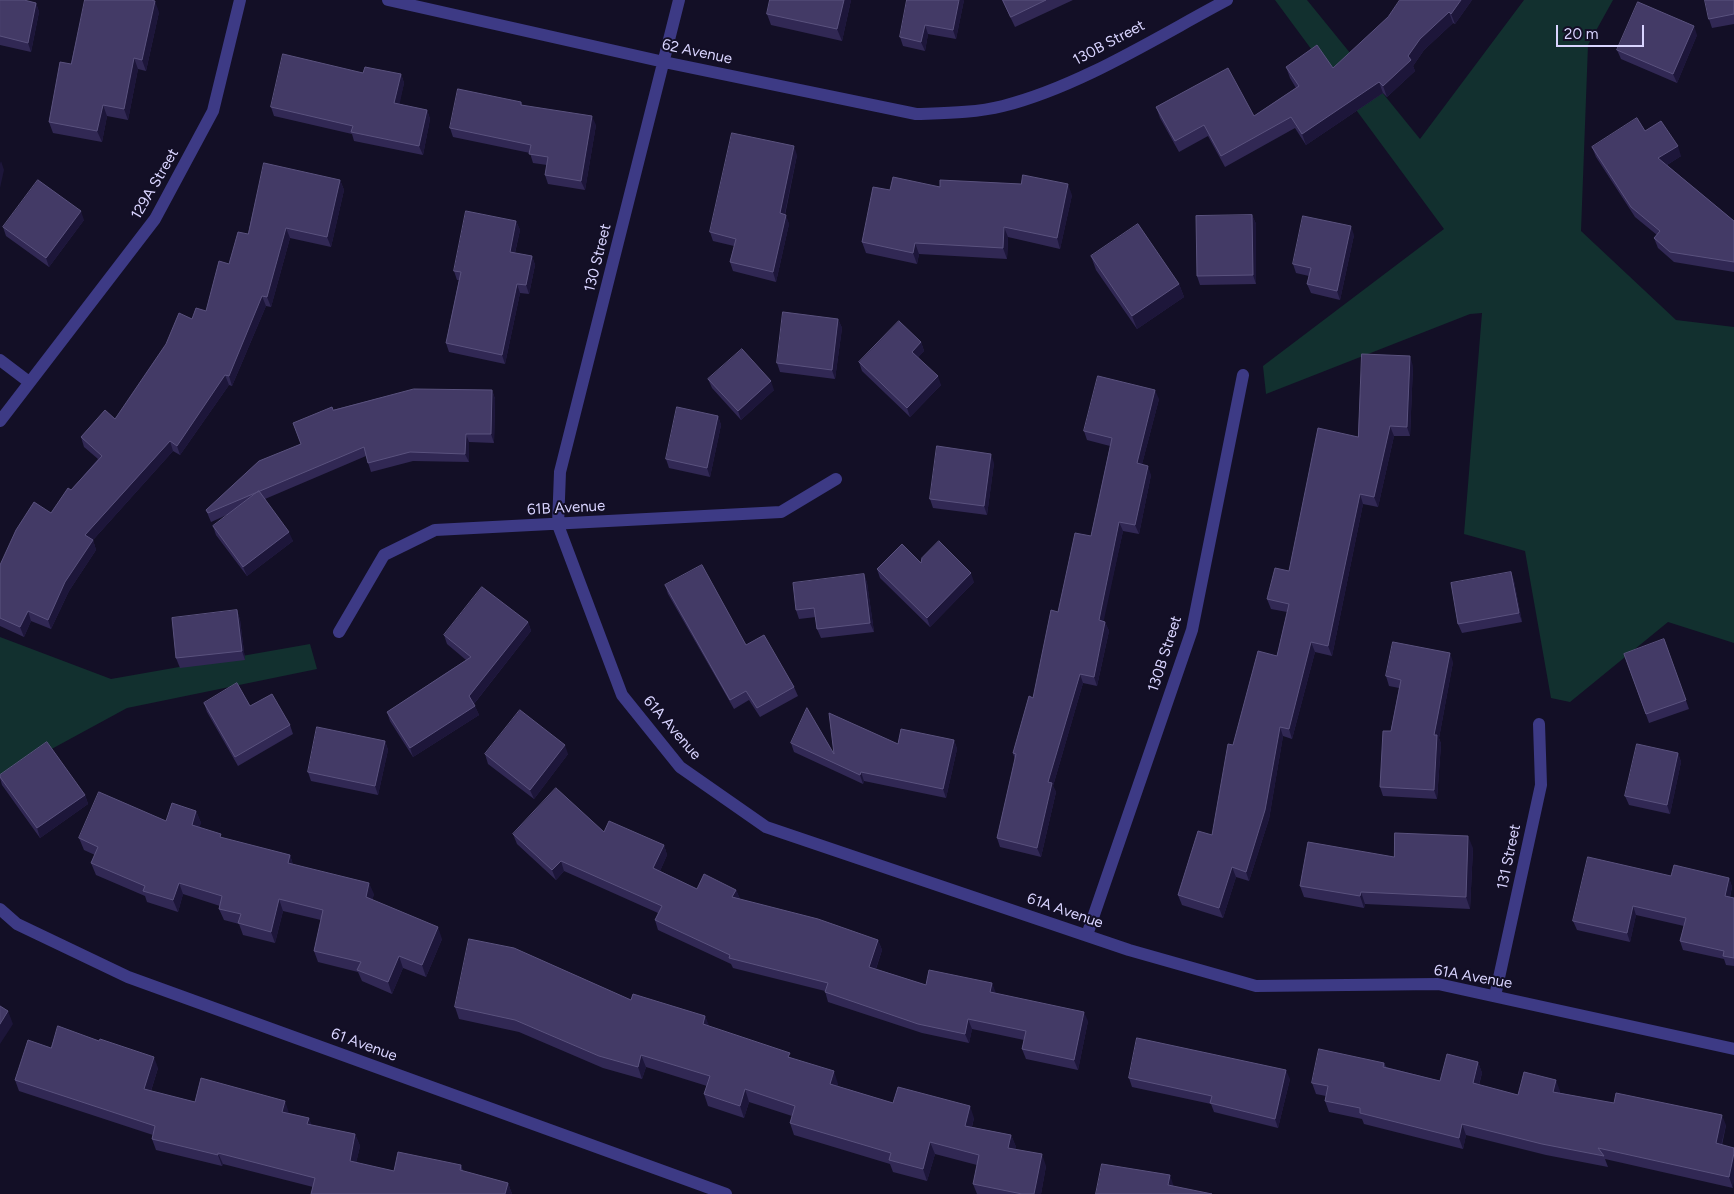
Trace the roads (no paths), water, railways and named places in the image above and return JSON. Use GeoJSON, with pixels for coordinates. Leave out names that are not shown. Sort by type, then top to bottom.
{"type":"FeatureCollection","features":[{"type":"Feature","properties":{"kind":"street","name":"129A Street"},"geometry":{"type":"LineString","coordinates":[[0,421],[155,220],[213,112],[240,0]]}},
{"type":"Feature","properties":{"kind":"street","name":"62 Avenue"},"geometry":{"type":"LineString","coordinates":[[388,0],[664,62],[916,114],[958,113],[1002,106]]}},
{"type":"Feature","properties":{"kind":"street","name":"130 Street"},"geometry":{"type":"LineString","coordinates":[[558,525],[560,472],[679,0]]}},
{"type":"Feature","properties":{"kind":"street","name":"130B Street"},"geometry":{"type":"LineString","coordinates":[[1002,106],[1058,88],[1227,0]]}},
{"type":"Feature","properties":{"kind":"street"},"geometry":{"type":"LineString","coordinates":[[0,360],[29,382]]}},
{"type":"Feature","properties":{"kind":"street","name":"130B Street"},"geometry":{"type":"LineString","coordinates":[[1087,935],[1192,630],[1243,375]]}},
{"type":"Feature","properties":{"kind":"street","name":"61B Avenue"},"geometry":{"type":"LineString","coordinates":[[338,632],[384,555],[435,530],[781,512],[836,479]]}},
{"type":"Feature","properties":{"kind":"street","name":"61A Avenue"},"geometry":{"type":"LineString","coordinates":[[558,525],[622,695],[680,767],[766,827],[1129,950],[1256,986],[1438,984],[1734,1049]]}},
{"type":"Feature","properties":{"kind":"street","name":"131 Street"},"geometry":{"type":"LineString","coordinates":[[1495,996],[1541,785],[1539,724]]}},
{"type":"Feature","properties":{"kind":"street","name":"61 Avenue"},"geometry":{"type":"LineString","coordinates":[[0,908],[17,924],[128,977],[726,1194]]}}]}
